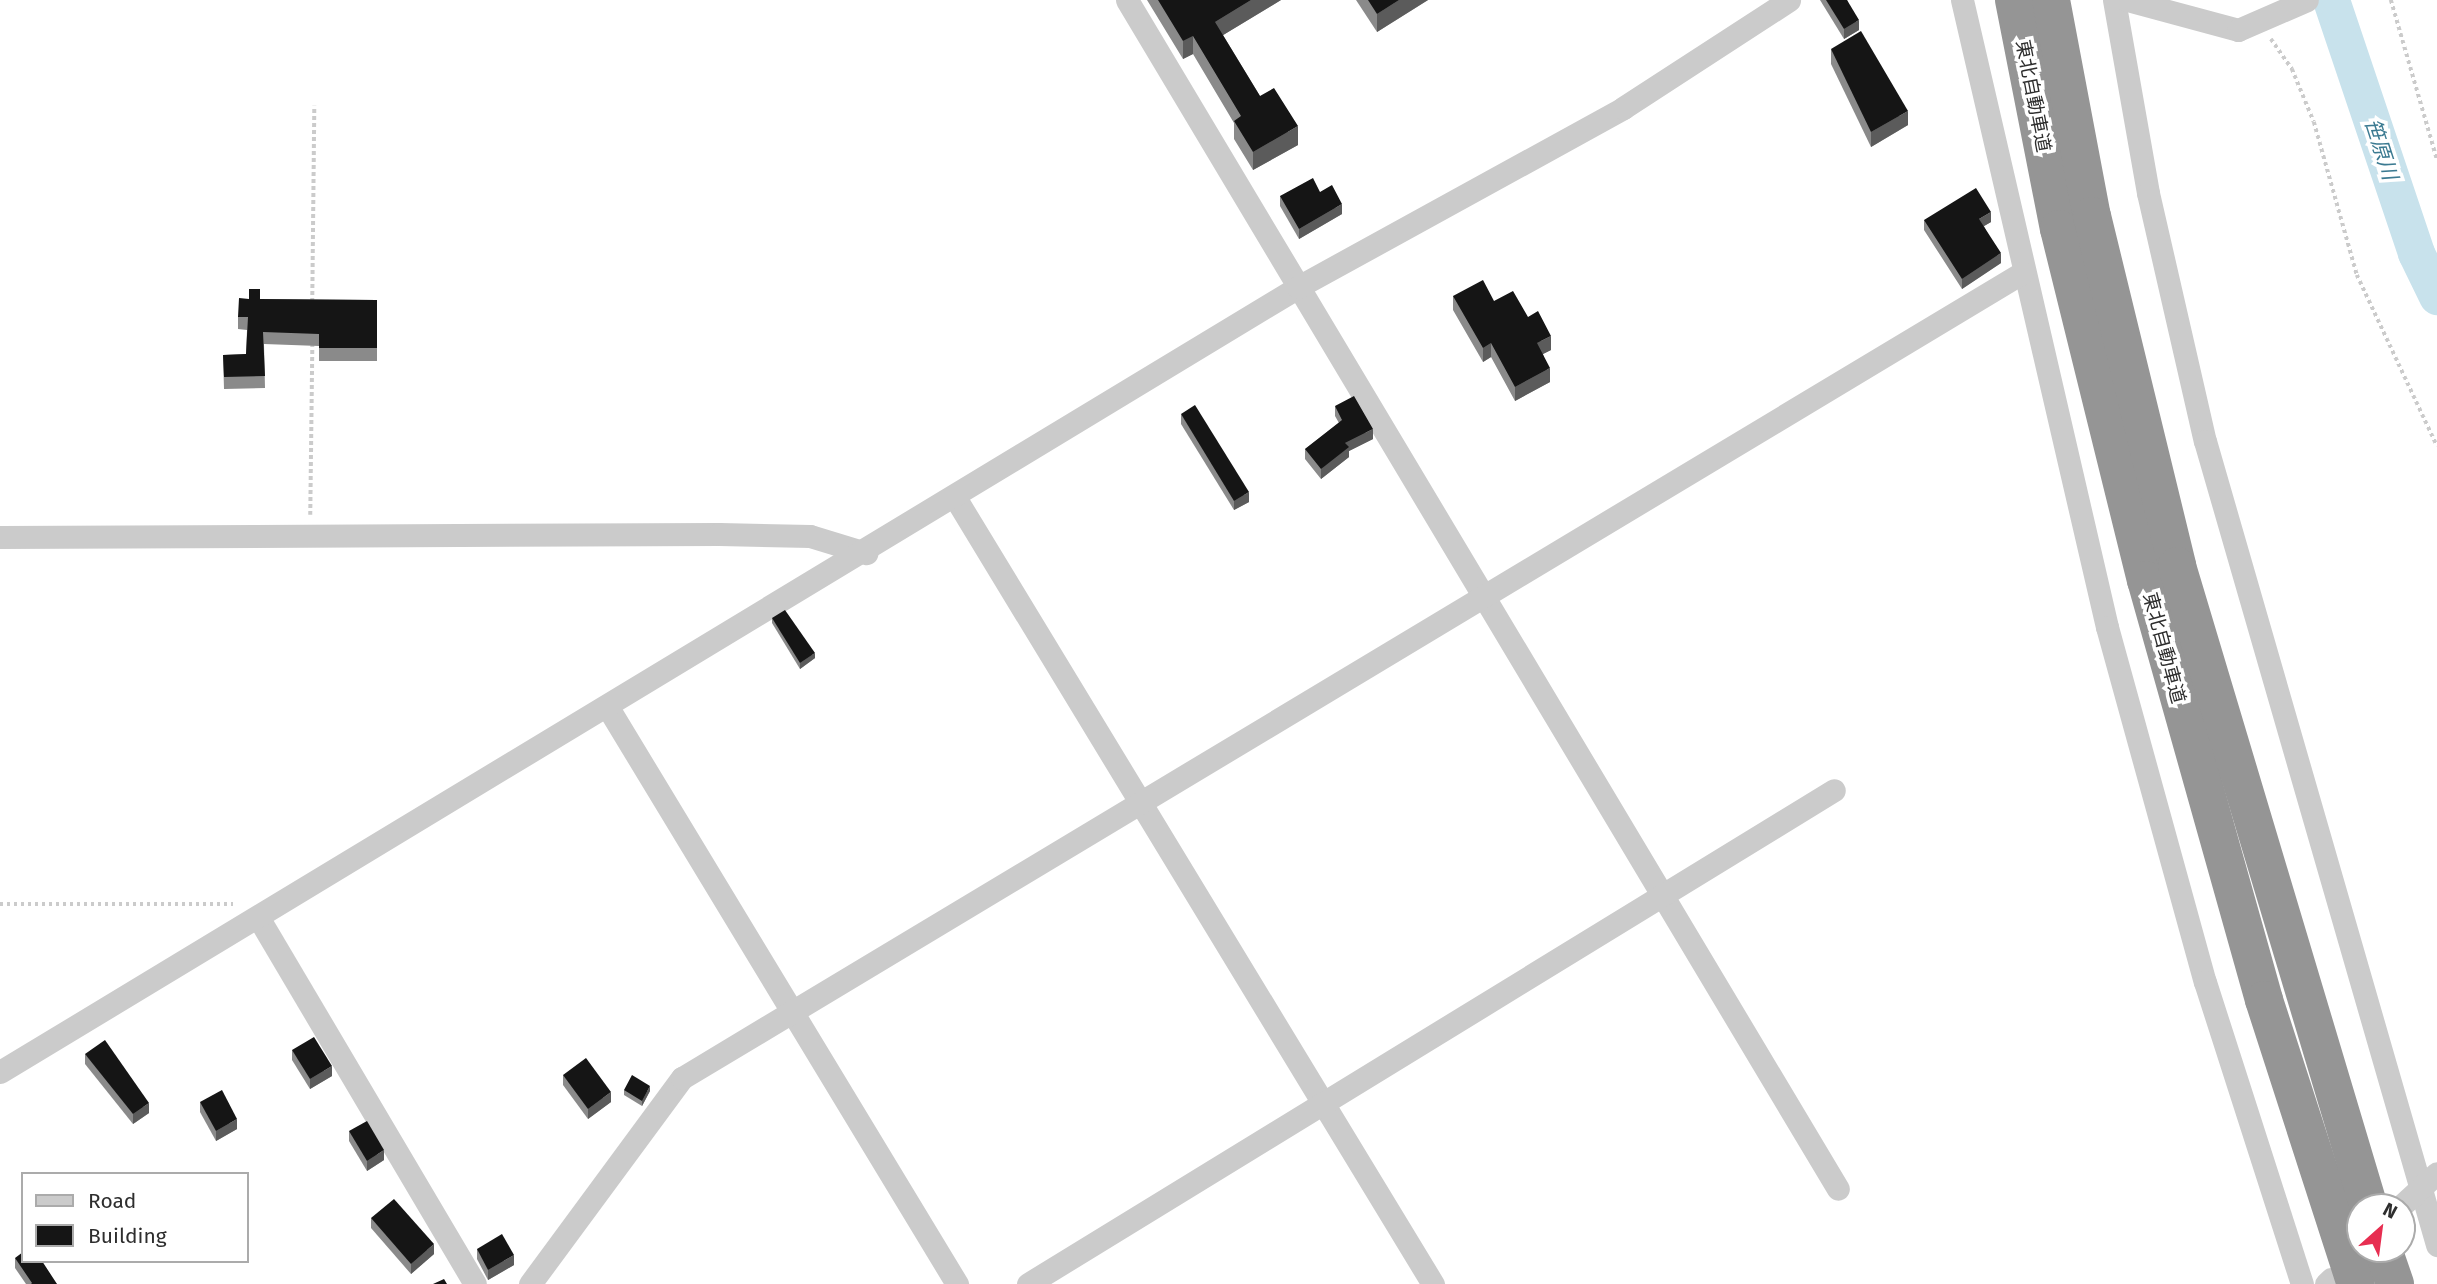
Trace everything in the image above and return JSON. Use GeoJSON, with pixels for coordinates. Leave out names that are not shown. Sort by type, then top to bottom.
{"type":"FeatureCollection","features":[{"type":"Feature","properties":{"kind":"highway","name":"東北自動車道"},"geometry":{"type":"LineString","coordinates":[[2014,0],[2059,229],[2146,580],[2264,1000],[2337,1282]]}},
{"type":"Feature","properties":{"kind":"highway","name":"東北自動車道"},"geometry":{"type":"LineString","coordinates":[[2051,0],[2092,216],[2177,566],[2364,1193]]}},
{"type":"Feature","properties":{"kind":"highway"},"geometry":{"type":"LineString","coordinates":[[2388,1263],[2395,1284]]}},
{"type":"Feature","properties":{"kind":"street"},"geometry":{"type":"LineString","coordinates":[[1127,0],[1484,596],[1665,890],[1838,1189]]}},
{"type":"Feature","properties":{"kind":"street"},"geometry":{"type":"LineString","coordinates":[[0,1072],[956,499],[1298,287],[1548,153],[1789,0]]}},
{"type":"Feature","properties":{"kind":"street"},"geometry":{"type":"LineString","coordinates":[[1962,0],[2022,273],[2107,627],[2205,982],[2302,1284]]}},
{"type":"Feature","properties":{"kind":"street"},"geometry":{"type":"LineString","coordinates":[[2114,0],[2146,181],[2205,441],[2311,828],[2429,1180],[2437,1245]]}},
{"type":"Feature","properties":{"kind":"street"},"geometry":{"type":"LineString","coordinates":[[2127,0],[2222,29],[2266,20],[2307,0]]}},
{"type":"Feature","properties":{"kind":"street"},"geometry":{"type":"LineString","coordinates":[[530,1284],[673,1084],[2022,273]]}},
{"type":"Feature","properties":{"kind":"street"},"geometry":{"type":"LineString","coordinates":[[956,499],[1143,800],[1321,1102],[1433,1284]]}},
{"type":"Feature","properties":{"kind":"street"},"geometry":{"type":"LineString","coordinates":[[0,537],[810,536],[866,553]]}},
{"type":"Feature","properties":{"kind":"street"},"geometry":{"type":"LineString","coordinates":[[607,706],[957,1284]]}},
{"type":"Feature","properties":{"kind":"street"},"geometry":{"type":"LineString","coordinates":[[1028,1284],[1665,890],[1834,790]]}},
{"type":"Feature","properties":{"kind":"street"},"geometry":{"type":"LineString","coordinates":[[258,917],[475,1284]]}},
{"type":"Feature","properties":{"kind":"street"},"geometry":{"type":"LineString","coordinates":[[2415,1193],[2429,1180]]}},
{"type":"Feature","properties":{"kind":"path"},"geometry":{"type":"LineString","coordinates":[[2391,0],[2437,159]]}},
{"type":"Feature","properties":{"kind":"path"},"geometry":{"type":"LineString","coordinates":[[2266,20],[2304,97],[2357,275],[2437,446]]}},
{"type":"Feature","properties":{"kind":"path"},"geometry":{"type":"LineString","coordinates":[[312,314],[314,106]]}},
{"type":"Feature","properties":{"kind":"path"},"geometry":{"type":"LineString","coordinates":[[310,535],[312,328]]}},
{"type":"Feature","properties":{"kind":"path"},"geometry":{"type":"LineString","coordinates":[[0,904],[239,904],[258,917]]}},
{"type":"Feature","properties":{"kind":"building"},"geometry":{"type":"Polygon","coordinates":[[[1158,0],[1251,0],[1215,22],[1260,96],[1274,88],[1298,126],[1253,152],[1234,121],[1241,116],[1193,36],[1183,41],[1158,0]]]}},
{"type":"Feature","properties":{"kind":"building"},"geometry":{"type":"Polygon","coordinates":[[[1368,0],[1399,0],[1377,14],[1368,0]]]}},
{"type":"Feature","properties":{"kind":"building"},"geometry":{"type":"Polygon","coordinates":[[[1826,0],[1847,0],[1859,20],[1844,29],[1826,0]]]}},
{"type":"Feature","properties":{"kind":"building"},"geometry":{"type":"Polygon","coordinates":[[[1861,31],[1908,111],[1871,132],[1831,49],[1861,31]]]}},
{"type":"Feature","properties":{"kind":"building"},"geometry":{"type":"Polygon","coordinates":[[[1313,178],[1320,192],[1332,185],[1342,204],[1299,229],[1280,196],[1313,178]]]}},
{"type":"Feature","properties":{"kind":"building"},"geometry":{"type":"Polygon","coordinates":[[[1976,188],[1991,212],[1979,219],[2001,253],[1962,279],[1924,220],[1976,188]]]}},
{"type":"Feature","properties":{"kind":"building"},"geometry":{"type":"Polygon","coordinates":[[[1483,280],[1494,301],[1513,291],[1528,317],[1538,311],[1551,336],[1537,343],[1550,368],[1515,387],[1491,343],[1483,348],[1453,296],[1483,280]]]}},
{"type":"Feature","properties":{"kind":"building"},"geometry":{"type":"Polygon","coordinates":[[[249,289],[260,289],[260,299],[377,300],[377,348],[319,348],[319,334],[263,332],[265,376],[224,377],[223,355],[246,354],[248,317],[238,317],[239,298],[249,299],[249,289]]]}},
{"type":"Feature","properties":{"kind":"building"},"geometry":{"type":"Polygon","coordinates":[[[1354,396],[1373,429],[1345,443],[1349,447],[1321,469],[1305,449],[1342,420],[1335,406],[1354,396]]]}},
{"type":"Feature","properties":{"kind":"building"},"geometry":{"type":"Polygon","coordinates":[[[1195,405],[1249,492],[1234,501],[1181,414],[1195,405]]]}},
{"type":"Feature","properties":{"kind":"building"},"geometry":{"type":"Polygon","coordinates":[[[785,610],[815,653],[800,663],[772,618],[785,610]]]}},
{"type":"Feature","properties":{"kind":"building"},"geometry":{"type":"Polygon","coordinates":[[[314,1037],[332,1066],[310,1079],[292,1050],[314,1037]]]}},
{"type":"Feature","properties":{"kind":"building"},"geometry":{"type":"Polygon","coordinates":[[[105,1040],[149,1103],[133,1114],[85,1054],[105,1040]]]}},
{"type":"Feature","properties":{"kind":"building"},"geometry":{"type":"Polygon","coordinates":[[[586,1058],[611,1092],[588,1109],[563,1075],[586,1058]]]}},
{"type":"Feature","properties":{"kind":"building"},"geometry":{"type":"Polygon","coordinates":[[[632,1075],[650,1086],[642,1101],[624,1090],[632,1075]]]}},
{"type":"Feature","properties":{"kind":"building"},"geometry":{"type":"Polygon","coordinates":[[[222,1090],[237,1119],[216,1131],[200,1102],[222,1090]]]}},
{"type":"Feature","properties":{"kind":"building"},"geometry":{"type":"Polygon","coordinates":[[[367,1121],[384,1150],[367,1161],[349,1131],[367,1121]]]}},
{"type":"Feature","properties":{"kind":"building"},"geometry":{"type":"Polygon","coordinates":[[[394,1199],[434,1244],[411,1264],[371,1218],[394,1199]]]}},
{"type":"Feature","properties":{"kind":"building"},"geometry":{"type":"Polygon","coordinates":[[[502,1234],[514,1255],[488,1270],[477,1249],[502,1234]]]}},
{"type":"Feature","properties":{"kind":"building"},"geometry":{"type":"Polygon","coordinates":[[[21,1254],[21,1263],[43,1263],[57,1284],[31,1284],[15,1258],[21,1254]]]}},
{"type":"Feature","properties":{"kind":"building"},"geometry":{"type":"Polygon","coordinates":[[[444,1279],[447,1284],[433,1284],[444,1279]]]}},
{"type":"Feature","properties":{"kind":"waterway","name":"笹原川"},"geometry":{"type":"LineString","coordinates":[[2331,0],[2416,253],[2437,296]]}}]}
